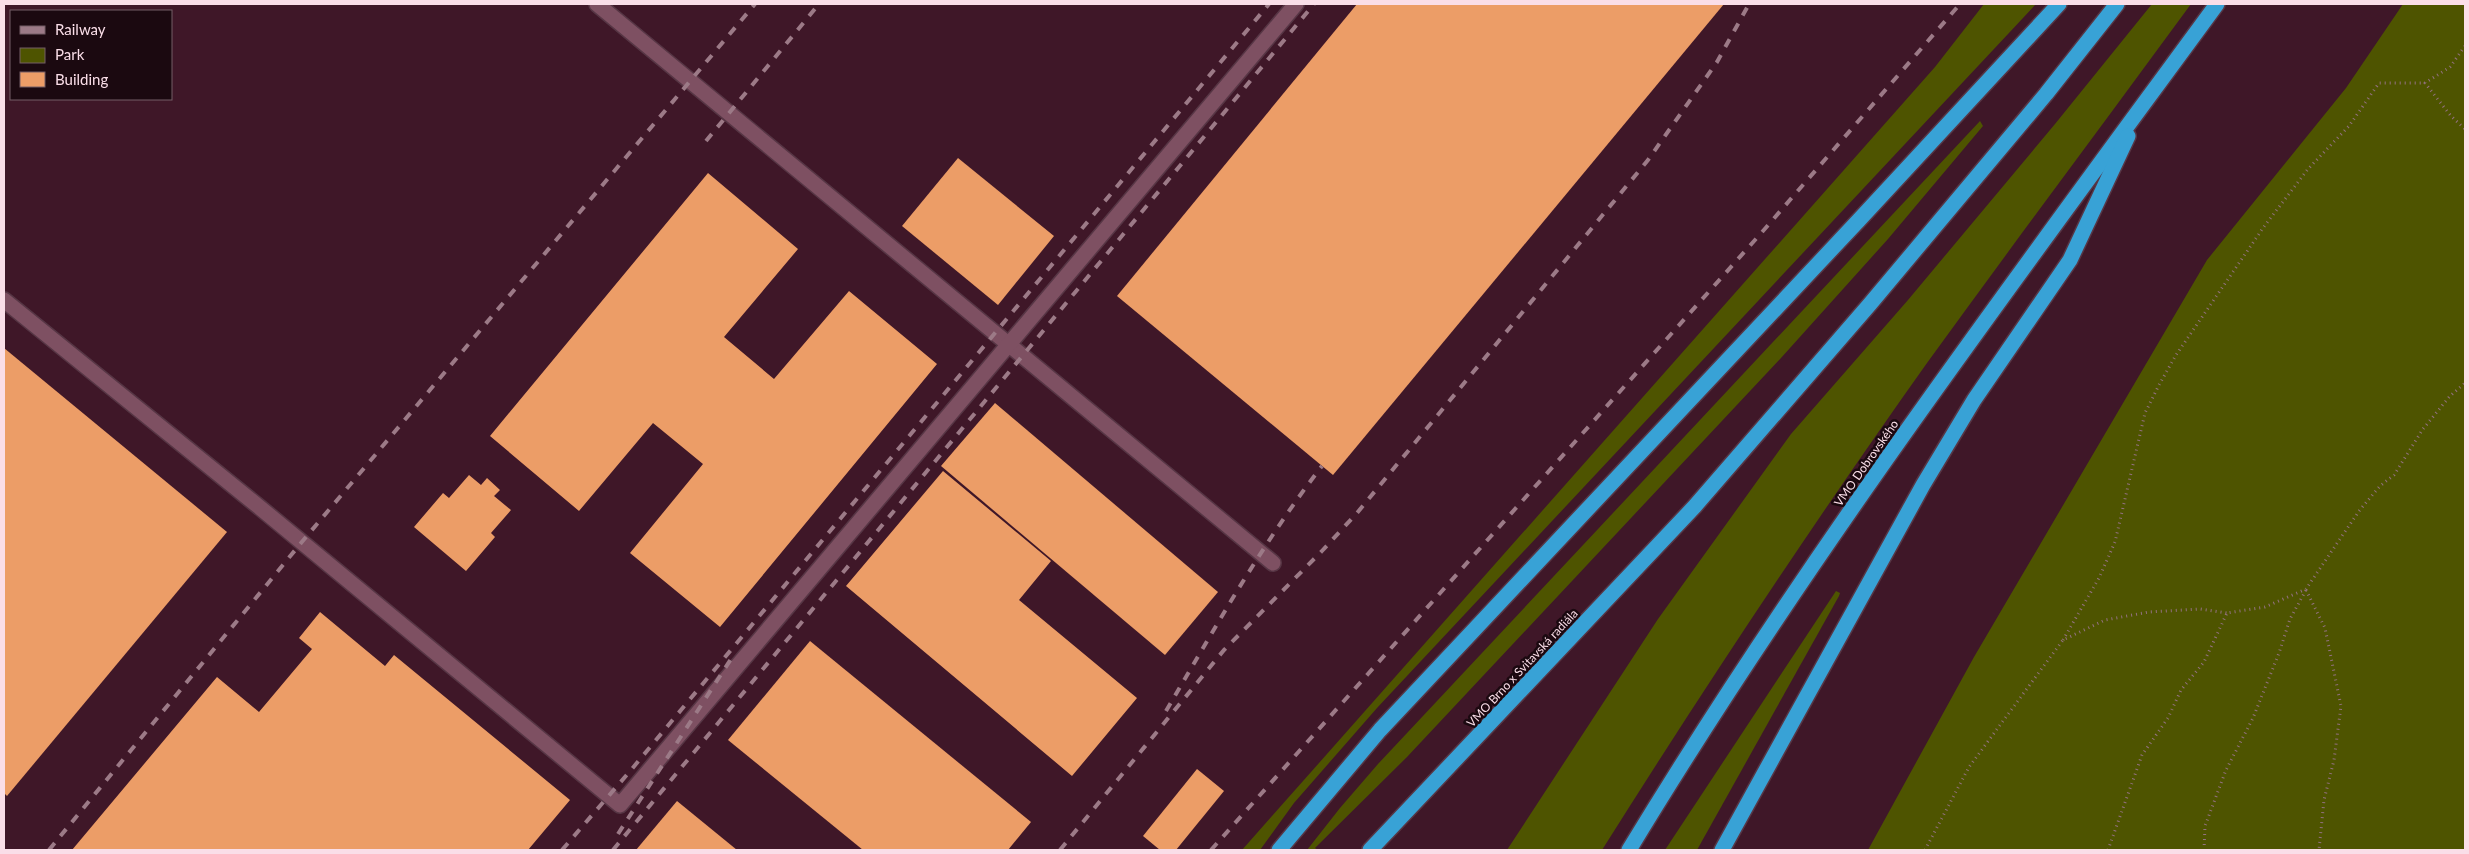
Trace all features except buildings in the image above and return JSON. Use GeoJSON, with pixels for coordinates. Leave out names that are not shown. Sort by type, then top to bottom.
{"type":"FeatureCollection","features":[{"type":"Feature","properties":{"kind":"highway"},"geometry":{"type":"LineString","coordinates":[[1279,850],[1380,730],[2059,4]]}},
{"type":"Feature","properties":{"kind":"highway","name":"VMO Brno x Svitavská radiála"},"geometry":{"type":"LineString","coordinates":[[1371,849],[1696,506],[1870,304],[2046,94],[2117,4]]}},
{"type":"Feature","properties":{"kind":"highway"},"geometry":{"type":"LineString","coordinates":[[1722,850],[1923,485],[1974,400],[2070,260],[2144,103],[2216,4]]}},
{"type":"Feature","properties":{"kind":"highway","name":"VMO Dobrovského"},"geometry":{"type":"LineString","coordinates":[[1629,850],[1798,588],[1932,394],[2144,103]]}},
{"type":"Feature","properties":{"kind":"lane"},"geometry":{"type":"LineString","coordinates":[[597,4],[1273,564]]}},
{"type":"Feature","properties":{"kind":"lane"},"geometry":{"type":"LineString","coordinates":[[4,300],[258,506],[620,805],[1296,4]]}},
{"type":"Feature","properties":{"kind":"path"},"geometry":{"type":"LineString","coordinates":[[1925,850],[1969,767],[2063,640],[2100,578],[2115,542],[2145,413],[2176,355],[2263,228],[2308,169],[2349,126],[2380,84],[2425,83],[2450,67],[2465,46]]}},
{"type":"Feature","properties":{"kind":"path"},"geometry":{"type":"LineString","coordinates":[[2425,83],[2451,116],[2465,128]]}},
{"type":"Feature","properties":{"kind":"path"},"geometry":{"type":"LineString","coordinates":[[2204,850],[2205,826],[2226,770],[2253,718],[2290,619],[2306,590],[2359,511],[2380,486],[2394,475],[2423,429],[2450,396],[2465,384]]}},
{"type":"Feature","properties":{"kind":"path"},"geometry":{"type":"LineString","coordinates":[[2063,640],[2105,620],[2149,612],[2200,609],[2226,613],[2264,607],[2306,590]]}},
{"type":"Feature","properties":{"kind":"path"},"geometry":{"type":"LineString","coordinates":[[2306,590],[2325,628],[2341,706],[2334,760],[2324,800],[2319,850]]}},
{"type":"Feature","properties":{"kind":"path"},"geometry":{"type":"LineString","coordinates":[[2108,850],[2142,755],[2168,718],[2181,690],[2204,662],[2226,613]]}},
{"type":"Feature","properties":{"kind":"green space"},"geometry":{"type":"Polygon","coordinates":[[[1984,4],[2036,4],[1377,708],[1294,803],[1260,850],[1242,850],[1935,67],[1984,4]]]}},
{"type":"Feature","properties":{"kind":"green space"},"geometry":{"type":"Polygon","coordinates":[[[2152,4],[2191,4],[1927,363],[1843,483],[1761,604],[1602,850],[1507,850],[1658,619],[1791,434],[1908,300],[2152,4]]]}},
{"type":"Feature","properties":{"kind":"green space"},"geometry":{"type":"Polygon","coordinates":[[[2403,4],[2465,4],[2465,850],[1868,850],[1974,657],[2207,260],[2346,88],[2403,4]]]}},
{"type":"Feature","properties":{"kind":"green space"},"geometry":{"type":"Polygon","coordinates":[[[1980,121],[1983,126],[1888,239],[1781,358],[1407,757],[1315,848],[1318,850],[1307,850],[1378,764],[1980,121]]]}},
{"type":"Feature","properties":{"kind":"green space"},"geometry":{"type":"Polygon","coordinates":[[[1836,591],[1840,593],[1839,596],[1697,850],[1665,850],[1836,591]]]}},
{"type":"Feature","properties":{"kind":"railway"},"geometry":{"type":"LineString","coordinates":[[49,850],[301,543],[755,4]]}},
{"type":"Feature","properties":{"kind":"railway"},"geometry":{"type":"LineString","coordinates":[[706,141],[819,4]]}},
{"type":"Feature","properties":{"kind":"railway"},"geometry":{"type":"LineString","coordinates":[[562,850],[631,770],[1269,4]]}},
{"type":"Feature","properties":{"kind":"railway"},"geometry":{"type":"LineString","coordinates":[[613,850],[1314,4]]}},
{"type":"Feature","properties":{"kind":"railway"},"geometry":{"type":"LineString","coordinates":[[1060,850],[1224,650],[1357,513],[1648,160],[1717,62],[1749,4]]}},
{"type":"Feature","properties":{"kind":"railway"},"geometry":{"type":"LineString","coordinates":[[1211,850],[1763,231],[1960,4]]}},
{"type":"Feature","properties":{"kind":"railway"},"geometry":{"type":"LineString","coordinates":[[1166,711],[1260,555],[1322,466]]}},
{"type":"Feature","properties":{"kind":"railway"},"geometry":{"type":"LineString","coordinates":[[618,834],[731,659]]}}]}
